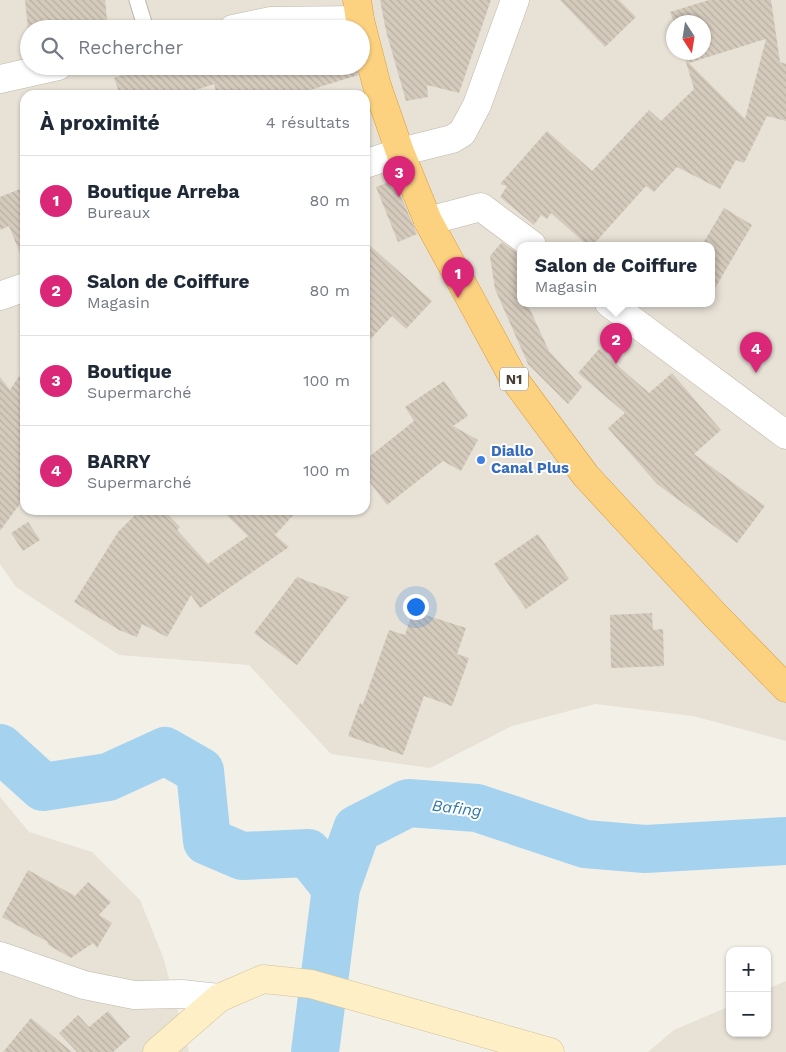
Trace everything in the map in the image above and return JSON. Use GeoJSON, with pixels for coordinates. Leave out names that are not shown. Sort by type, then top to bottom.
{"type":"FeatureCollection","features":[{"type":"Feature","properties":{"kind":"highway","name":"N1"},"geometry":{"type":"LineString","coordinates":[[370,56],[377,86],[400,152],[428,221],[514,379],[586,476],[715,615],[786,688]]}},
{"type":"Feature","properties":{"kind":"main road"},"geometry":{"type":"LineString","coordinates":[[157,1052],[219,998],[263,979],[311,984],[550,1052]]}},
{"type":"Feature","properties":{"kind":"street"},"geometry":{"type":"LineString","coordinates":[[370,162],[400,152],[452,139],[462,133],[477,105],[515,0]]}},
{"type":"Feature","properties":{"kind":"street"},"geometry":{"type":"LineString","coordinates":[[279,20],[359,10]]}},
{"type":"Feature","properties":{"kind":"street"},"geometry":{"type":"LineString","coordinates":[[0,79],[20,75]]}},
{"type":"Feature","properties":{"kind":"street"},"geometry":{"type":"LineString","coordinates":[[428,221],[481,207],[528,242]]}},
{"type":"Feature","properties":{"kind":"street"},"geometry":{"type":"LineString","coordinates":[[0,296],[20,289]]}},
{"type":"Feature","properties":{"kind":"street"},"geometry":{"type":"LineString","coordinates":[[614,307],[786,435]]}},
{"type":"Feature","properties":{"kind":"street"},"geometry":{"type":"LineString","coordinates":[[0,956],[84,985],[134,995],[182,994],[219,998]]}},
{"type":"Feature","properties":{"kind":"lane"},"geometry":{"type":"LineString","coordinates":[[137,0],[143,20]]}},
{"type":"Feature","properties":{"kind":"shaded area"},"geometry":{"type":"Polygon","coordinates":[[[0,0],[786,0],[786,741],[693,716],[595,704],[512,726],[430,768],[331,754],[249,665],[119,655],[16,587],[0,564],[0,0]]]}},
{"type":"Feature","properties":{"kind":"shaded area"},"geometry":{"type":"Polygon","coordinates":[[[0,797],[29,832],[92,852],[140,900],[163,957],[189,1052],[0,1052],[0,797]]]}},
{"type":"Feature","properties":{"kind":"shaded area"},"geometry":{"type":"Polygon","coordinates":[[[786,981],[786,1052],[648,1052],[674,1030],[726,1008],[726,1037],[771,1037],[771,987],[786,981]]]}},
{"type":"Feature","properties":{"kind":"building"},"geometry":{"type":"Polygon","coordinates":[[[25,0],[105,0],[107,20],[27,20],[25,0]]]}},
{"type":"Feature","properties":{"kind":"building"},"geometry":{"type":"Polygon","coordinates":[[[380,0],[491,0],[459,93],[427,85],[428,97],[406,101],[386,31],[380,0]]]}},
{"type":"Feature","properties":{"kind":"building"},"geometry":{"type":"Polygon","coordinates":[[[560,0],[619,0],[636,17],[605,47],[560,0]]]}},
{"type":"Feature","properties":{"kind":"building"},"geometry":{"type":"Polygon","coordinates":[[[709,0],[771,0],[780,62],[786,64],[786,121],[767,116],[744,163],[736,160],[720,189],[677,167],[654,192],[646,186],[596,242],[584,242],[551,213],[547,219],[541,215],[534,225],[500,197],[507,186],[500,184],[547,131],[592,171],[649,110],[661,121],[694,89],[685,60],[699,60],[689,63],[745,119],[766,39],[711,56],[711,15],[671,15],[670,12],[709,0]]]}},
{"type":"Feature","properties":{"kind":"building"},"geometry":{"type":"Polygon","coordinates":[[[122,75],[358,75],[310,90],[216,90],[214,84],[196,90],[118,90],[114,78],[122,75]]]}},
{"type":"Feature","properties":{"kind":"building"},"geometry":{"type":"Polygon","coordinates":[[[394,180],[417,234],[398,242],[376,187],[394,180]]]}},
{"type":"Feature","properties":{"kind":"building"},"geometry":{"type":"Polygon","coordinates":[[[20,189],[20,253],[9,226],[0,230],[0,197],[20,189]]]}},
{"type":"Feature","properties":{"kind":"building"},"geometry":{"type":"Polygon","coordinates":[[[724,208],[752,225],[715,288],[715,242],[704,242],[724,208]]]}},
{"type":"Feature","properties":{"kind":"building"},"geometry":{"type":"Polygon","coordinates":[[[502,242],[517,253],[517,307],[529,307],[549,351],[582,387],[568,404],[528,364],[495,289],[490,256],[502,242]]]}},
{"type":"Feature","properties":{"kind":"building"},"geometry":{"type":"Polygon","coordinates":[[[370,245],[432,301],[406,329],[392,316],[370,340],[370,245]]]}},
{"type":"Feature","properties":{"kind":"building"},"geometry":{"type":"Polygon","coordinates":[[[599,349],[649,393],[672,373],[721,430],[694,454],[765,506],[737,543],[657,484],[608,428],[625,413],[578,373],[599,349]]]}},
{"type":"Feature","properties":{"kind":"building"},"geometry":{"type":"Polygon","coordinates":[[[20,375],[20,504],[0,531],[0,377],[10,390],[20,375]]]}},
{"type":"Feature","properties":{"kind":"building"},"geometry":{"type":"Polygon","coordinates":[[[444,381],[468,416],[453,426],[478,440],[461,471],[443,461],[387,505],[370,483],[370,456],[414,421],[405,407],[444,381]]]}},
{"type":"Feature","properties":{"kind":"building"},"geometry":{"type":"Polygon","coordinates":[[[135,515],[169,515],[180,527],[177,530],[208,564],[248,536],[226,515],[293,515],[275,535],[289,547],[200,608],[191,595],[167,637],[142,624],[137,637],[119,630],[74,602],[118,532],[135,515]]]}},
{"type":"Feature","properties":{"kind":"building"},"geometry":{"type":"Polygon","coordinates":[[[28,522],[40,540],[23,551],[11,533],[28,522]]]}},
{"type":"Feature","properties":{"kind":"building"},"geometry":{"type":"Polygon","coordinates":[[[538,534],[569,579],[526,609],[494,564],[538,534]]]}},
{"type":"Feature","properties":{"kind":"building"},"geometry":{"type":"Polygon","coordinates":[[[297,577],[349,597],[297,665],[254,633],[297,577]]]}},
{"type":"Feature","properties":{"kind":"building"},"geometry":{"type":"Polygon","coordinates":[[[413,611],[466,628],[457,654],[469,658],[452,706],[424,696],[403,755],[348,736],[360,703],[363,704],[389,630],[405,635],[413,611]]]}},
{"type":"Feature","properties":{"kind":"building"},"geometry":{"type":"Polygon","coordinates":[[[652,613],[653,630],[663,629],[664,666],[611,668],[610,615],[652,613]]]}},
{"type":"Feature","properties":{"kind":"building"},"geometry":{"type":"Polygon","coordinates":[[[28,870],[75,896],[88,882],[111,902],[99,915],[112,923],[97,948],[93,943],[71,958],[47,944],[48,942],[2,917],[28,870]]]}},
{"type":"Feature","properties":{"kind":"building"},"geometry":{"type":"Polygon","coordinates":[[[108,1011],[130,1037],[113,1052],[77,1052],[59,1033],[78,1015],[89,1027],[108,1011]]]}},
{"type":"Feature","properties":{"kind":"building"},"geometry":{"type":"Polygon","coordinates":[[[31,1018],[72,1052],[3,1052],[31,1018]]]}},
{"type":"Feature","properties":{"kind":"waterway"},"geometry":{"type":"LineString","coordinates":[[0,748],[43,787],[108,777],[165,751],[200,771],[207,841],[242,856],[308,853],[336,888]]}},
{"type":"Feature","properties":{"kind":"waterway","name":"Bafing"},"geometry":{"type":"LineString","coordinates":[[315,1052],[336,888],[357,829],[408,803],[477,808],[585,844],[645,849],[786,841]]}},
{"type":"Feature","properties":{"kind":"place","name":"Boutique"},"geometry":{"type":"Point","coordinates":[399,197]}},
{"type":"Feature","properties":{"kind":"place","name":"Boutique Arreba"},"geometry":{"type":"Point","coordinates":[458,298]}},
{"type":"Feature","properties":{"kind":"place","name":"Salon de Coiffure"},"geometry":{"type":"Point","coordinates":[616,364]}},
{"type":"Feature","properties":{"kind":"place","name":"BARRY"},"geometry":{"type":"Point","coordinates":[756,373]}},
{"type":"Feature","properties":{"kind":"place","name":"Diallo Canal Plus"},"geometry":{"type":"Point","coordinates":[481,460]}}]}
